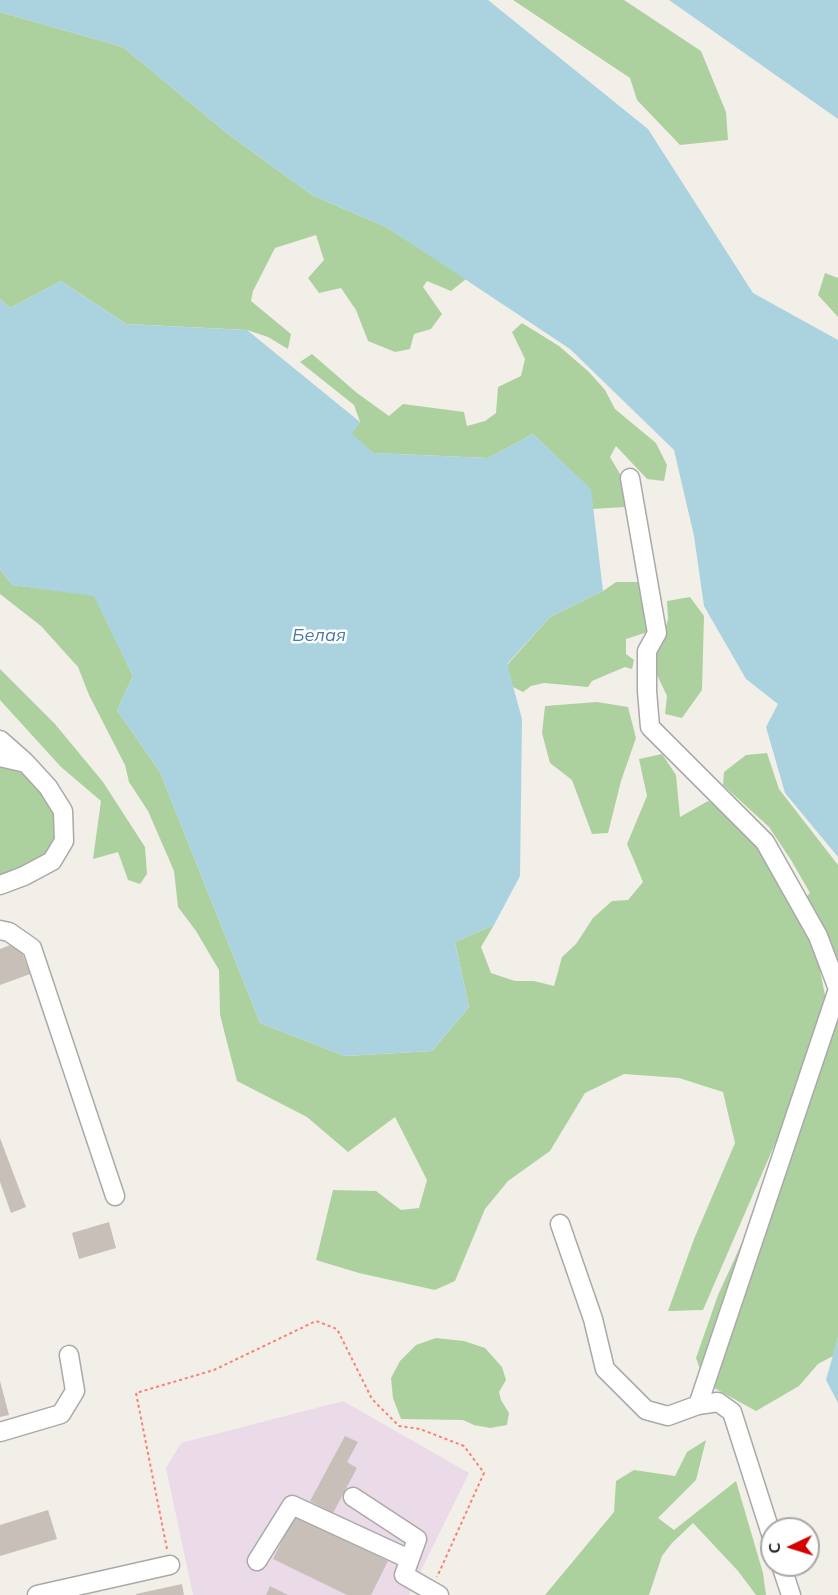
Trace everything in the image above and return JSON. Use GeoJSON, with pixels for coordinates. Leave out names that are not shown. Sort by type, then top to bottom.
{"type":"FeatureCollection","features":[{"type":"Feature","properties":{"kind":"street"},"geometry":{"type":"LineString","coordinates":[[630,478],[657,633],[647,651],[646,691],[650,727],[765,842],[818,936],[838,989],[698,1405]]}},
{"type":"Feature","properties":{"kind":"street"},"geometry":{"type":"LineString","coordinates":[[0,740],[48,787],[63,811],[64,841],[52,861],[24,876],[0,885]]}},
{"type":"Feature","properties":{"kind":"street"},"geometry":{"type":"LineString","coordinates":[[0,758],[26,763]]}},
{"type":"Feature","properties":{"kind":"street"},"geometry":{"type":"LineString","coordinates":[[0,930],[9,932],[32,948],[115,1196]]}},
{"type":"Feature","properties":{"kind":"street"},"geometry":{"type":"LineString","coordinates":[[560,1224],[593,1319],[605,1369],[646,1410],[668,1416],[698,1405],[718,1402],[732,1412],[766,1517]]}},
{"type":"Feature","properties":{"kind":"street"},"geometry":{"type":"LineString","coordinates":[[0,1432],[61,1413],[75,1391],[69,1355]]}},
{"type":"Feature","properties":{"kind":"street"},"geometry":{"type":"LineString","coordinates":[[353,1497],[417,1539],[404,1575],[436,1593]]}},
{"type":"Feature","properties":{"kind":"street"},"geometry":{"type":"LineString","coordinates":[[257,1561],[292,1505],[409,1559]]}},
{"type":"Feature","properties":{"kind":"street"},"geometry":{"type":"LineString","coordinates":[[37,1595],[170,1565]]}},
{"type":"Feature","properties":{"kind":"street"},"geometry":{"type":"LineString","coordinates":[[785,1577],[791,1595]]}},
{"type":"Feature","properties":{"kind":"path"},"geometry":{"type":"LineString","coordinates":[[170,1565],[136,1393],[214,1370],[316,1322],[338,1329],[372,1399],[399,1426],[420,1429],[464,1446],[484,1473],[436,1593]]}},
{"type":"Feature","properties":{"kind":"shaded area"},"geometry":{"type":"Polygon","coordinates":[[[343,1401],[469,1473],[409,1595],[193,1595],[166,1468],[181,1443],[343,1401]]]}},
{"type":"Feature","properties":{"kind":"green space"},"geometry":{"type":"Polygon","coordinates":[[[513,0],[624,0],[701,51],[726,112],[728,140],[680,145],[637,100],[630,78],[513,0]]]}},
{"type":"Feature","properties":{"kind":"green space"},"geometry":{"type":"Polygon","coordinates":[[[0,12],[123,47],[228,134],[312,195],[388,228],[466,279],[451,291],[427,281],[423,287],[442,314],[431,329],[414,334],[410,349],[395,352],[368,341],[356,310],[341,288],[319,293],[308,278],[324,260],[316,235],[275,248],[253,291],[251,301],[291,334],[288,349],[268,337],[247,330],[126,324],[61,281],[10,308],[0,299],[0,12]]]}},
{"type":"Feature","properties":{"kind":"green space"},"geometry":{"type":"Polygon","coordinates":[[[825,273],[838,278],[838,317],[818,295],[825,273]]]}},
{"type":"Feature","properties":{"kind":"green space"},"geometry":{"type":"Polygon","coordinates":[[[522,323],[559,346],[589,372],[605,390],[615,409],[656,443],[667,465],[664,481],[647,479],[616,446],[610,457],[620,474],[625,507],[593,509],[590,489],[533,434],[488,458],[373,453],[351,434],[360,422],[354,405],[300,362],[312,354],[357,393],[389,416],[403,404],[464,412],[467,426],[485,421],[496,413],[498,387],[521,376],[525,359],[512,332],[522,323]]]}},
{"type":"Feature","properties":{"kind":"green space"},"geometry":{"type":"Polygon","coordinates":[[[0,569],[12,585],[94,595],[133,676],[117,710],[160,772],[260,1023],[345,1056],[432,1051],[469,1007],[455,942],[494,925],[481,947],[491,973],[515,981],[534,981],[554,986],[562,957],[576,944],[593,918],[612,901],[628,900],[643,882],[627,844],[647,796],[639,759],[662,754],[676,775],[680,817],[708,801],[742,822],[813,935],[826,1000],[790,1109],[703,1310],[668,1311],[694,1239],[735,1143],[723,1092],[679,1078],[624,1074],[585,1093],[550,1151],[508,1181],[485,1209],[455,1281],[435,1290],[359,1273],[316,1260],[333,1190],[376,1191],[401,1210],[419,1208],[427,1180],[395,1117],[348,1152],[307,1117],[237,1081],[220,1015],[219,970],[196,931],[178,907],[174,871],[148,811],[129,782],[125,765],[89,695],[78,667],[41,626],[0,594],[0,569]]]}},
{"type":"Feature","properties":{"kind":"green space"},"geometry":{"type":"Polygon","coordinates":[[[616,582],[641,582],[651,631],[626,639],[626,654],[634,660],[632,669],[625,667],[592,681],[588,687],[544,683],[531,686],[523,692],[513,687],[507,665],[550,617],[603,591],[616,582]]]}},
{"type":"Feature","properties":{"kind":"green space"},"geometry":{"type":"Polygon","coordinates":[[[690,597],[704,616],[702,690],[682,718],[665,714],[667,696],[650,660],[660,648],[668,619],[667,601],[690,597]]]}},
{"type":"Feature","properties":{"kind":"green space"},"geometry":{"type":"Polygon","coordinates":[[[0,669],[55,724],[103,782],[145,847],[147,874],[140,884],[128,880],[118,852],[93,859],[101,801],[61,767],[0,700],[0,669]]]}},
{"type":"Feature","properties":{"kind":"green space"},"geometry":{"type":"Polygon","coordinates":[[[597,702],[628,707],[636,738],[621,781],[608,833],[592,834],[572,780],[550,763],[542,733],[545,706],[597,702]]]}},
{"type":"Feature","properties":{"kind":"green space"},"geometry":{"type":"Polygon","coordinates":[[[767,753],[779,789],[838,865],[838,959],[802,901],[810,893],[791,860],[769,827],[723,785],[724,772],[746,755],[767,753]]]}},
{"type":"Feature","properties":{"kind":"green space"},"geometry":{"type":"Polygon","coordinates":[[[0,765],[19,771],[35,782],[54,812],[55,837],[46,856],[0,880],[0,765]]]}},
{"type":"Feature","properties":{"kind":"green space"},"geometry":{"type":"Polygon","coordinates":[[[838,1007],[838,1337],[833,1356],[818,1364],[799,1386],[756,1411],[705,1383],[696,1358],[718,1295],[810,1094],[838,1007]]]}},
{"type":"Feature","properties":{"kind":"green space"},"geometry":{"type":"Polygon","coordinates":[[[436,1338],[464,1341],[485,1348],[502,1367],[506,1380],[499,1392],[509,1413],[507,1425],[490,1428],[463,1420],[401,1419],[393,1398],[391,1378],[400,1361],[416,1345],[436,1338]]]}},
{"type":"Feature","properties":{"kind":"green space"},"geometry":{"type":"Polygon","coordinates":[[[706,1440],[696,1480],[658,1518],[674,1530],[736,1481],[760,1563],[760,1577],[764,1577],[766,1595],[756,1595],[738,1571],[693,1523],[662,1556],[649,1595],[545,1595],[614,1512],[616,1481],[634,1470],[675,1476],[687,1452],[706,1440]]]}},
{"type":"Feature","properties":{"kind":"water"},"geometry":{"type":"Polygon","coordinates":[[[0,0],[488,0],[648,129],[753,293],[838,340],[838,857],[785,793],[766,727],[778,704],[746,679],[704,606],[694,536],[674,450],[570,349],[388,228],[312,195],[228,134],[123,47],[0,12],[0,0]]]}},
{"type":"Feature","properties":{"kind":"water"},"geometry":{"type":"Polygon","coordinates":[[[669,0],[838,0],[838,119],[669,0]]]}},
{"type":"Feature","properties":{"kind":"water","name":"Белая"},"geometry":{"type":"Polygon","coordinates":[[[61,281],[126,324],[247,330],[360,422],[352,434],[373,453],[488,458],[533,434],[591,489],[603,591],[550,617],[507,664],[522,719],[520,876],[494,925],[455,942],[469,1007],[432,1051],[345,1056],[260,1023],[160,772],[117,710],[133,676],[94,596],[12,585],[0,569],[0,299],[10,308],[61,281]]]}},
{"type":"Feature","properties":{"kind":"water"},"geometry":{"type":"Polygon","coordinates":[[[838,1337],[838,1403],[826,1380],[838,1337]]]}},
{"type":"Feature","properties":{"kind":"building"},"geometry":{"type":"Polygon","coordinates":[[[18,942],[30,974],[0,985],[0,949],[18,942]]]}},
{"type":"Feature","properties":{"kind":"building"},"geometry":{"type":"Polygon","coordinates":[[[0,1138],[26,1207],[11,1213],[0,1182],[0,1138]]]}},
{"type":"Feature","properties":{"kind":"building"},"geometry":{"type":"Polygon","coordinates":[[[109,1222],[116,1248],[79,1259],[72,1233],[109,1222]]]}},
{"type":"Feature","properties":{"kind":"building"},"geometry":{"type":"Polygon","coordinates":[[[0,1381],[9,1415],[0,1417],[0,1381]]]}},
{"type":"Feature","properties":{"kind":"building"},"geometry":{"type":"Polygon","coordinates":[[[345,1436],[358,1442],[347,1462],[357,1468],[333,1513],[310,1501],[345,1436]]]}},
{"type":"Feature","properties":{"kind":"building"},"geometry":{"type":"Polygon","coordinates":[[[48,1510],[57,1539],[0,1556],[0,1525],[48,1510]]]}},
{"type":"Feature","properties":{"kind":"building"},"geometry":{"type":"Polygon","coordinates":[[[294,1516],[388,1561],[371,1595],[347,1595],[273,1559],[294,1516]]]}},
{"type":"Feature","properties":{"kind":"building"},"geometry":{"type":"Polygon","coordinates":[[[182,1584],[184,1595],[136,1595],[136,1594],[182,1584]]]}},
{"type":"Feature","properties":{"kind":"building"},"geometry":{"type":"Polygon","coordinates":[[[270,1586],[288,1595],[266,1595],[270,1586]]]}}]}
